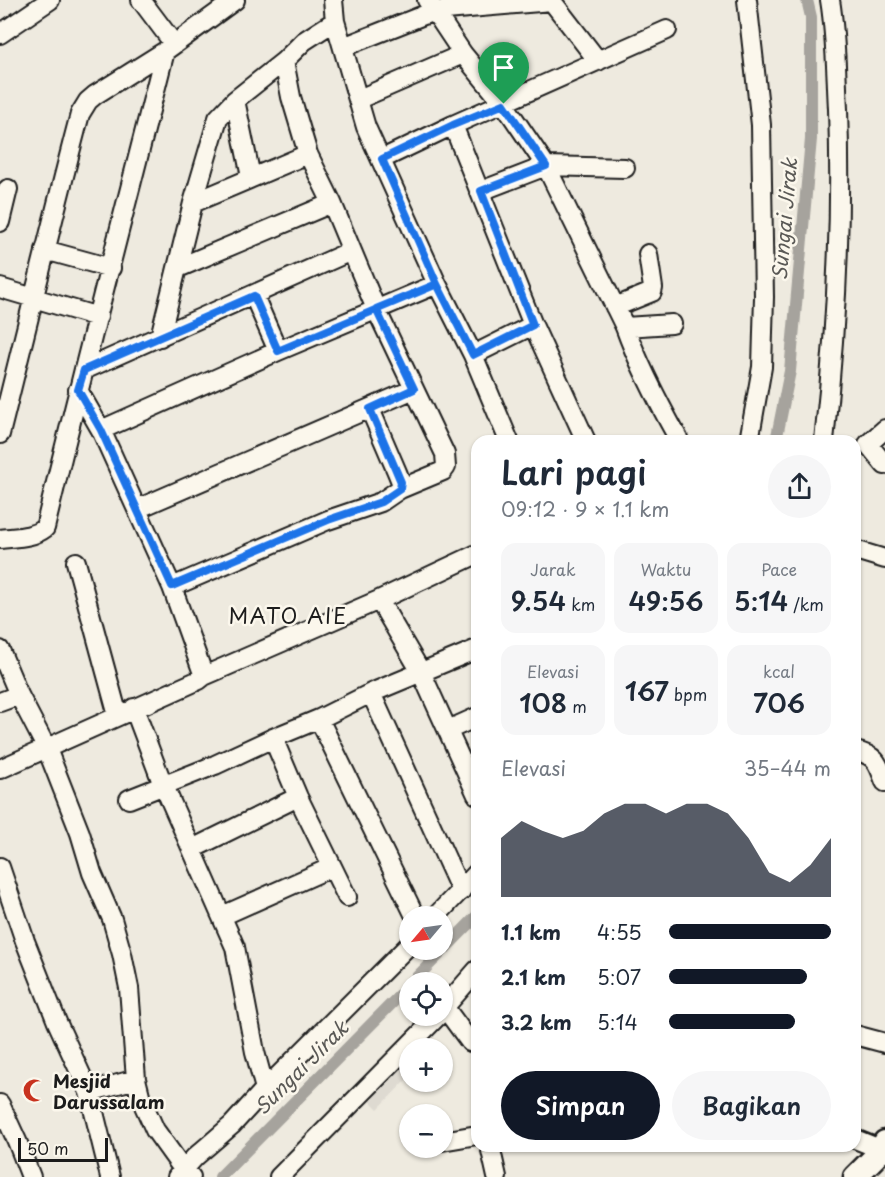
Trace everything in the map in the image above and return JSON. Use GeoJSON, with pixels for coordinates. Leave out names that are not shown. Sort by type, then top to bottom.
{"type":"FeatureCollection","features":[{"type":"Feature","properties":{"kind":"main road"},"geometry":{"type":"LineString","coordinates":[[855,1177],[884,1148]]}},
{"type":"Feature","properties":{"kind":"street"},"geometry":{"type":"LineString","coordinates":[[0,34],[50,0]]}},
{"type":"Feature","properties":{"kind":"street"},"geometry":{"type":"LineString","coordinates":[[0,539],[29,536],[45,528],[78,390],[170,48],[141,0]]}},
{"type":"Feature","properties":{"kind":"street"},"geometry":{"type":"LineString","coordinates":[[0,434],[80,114],[88,101],[170,48],[235,0]]}},
{"type":"Feature","properties":{"kind":"street"},"geometry":{"type":"LineString","coordinates":[[333,0],[335,21],[366,127],[437,284],[473,355],[506,435]]}},
{"type":"Feature","properties":{"kind":"street"},"geometry":{"type":"LineString","coordinates":[[343,47],[430,5],[552,0],[598,61]]}},
{"type":"Feature","properties":{"kind":"street"},"geometry":{"type":"LineString","coordinates":[[747,0],[761,125],[764,297],[762,367],[750,435]]}},
{"type":"Feature","properties":{"kind":"street"},"geometry":{"type":"LineString","coordinates":[[825,435],[834,345],[840,226],[840,160],[834,26],[830,0]]}},
{"type":"Feature","properties":{"kind":"street"},"geometry":{"type":"LineString","coordinates":[[430,5],[463,54],[504,104],[546,166],[625,327],[652,390],[676,435]]}},
{"type":"Feature","properties":{"kind":"street"},"geometry":{"type":"LineString","coordinates":[[160,337],[192,203],[215,125],[221,113],[284,61],[304,41],[335,21]]}},
{"type":"Feature","properties":{"kind":"street"},"geometry":{"type":"LineString","coordinates":[[382,159],[667,30]]}},
{"type":"Feature","properties":{"kind":"street"},"geometry":{"type":"LineString","coordinates":[[359,99],[463,54]]}},
{"type":"Feature","properties":{"kind":"street"},"geometry":{"type":"LineString","coordinates":[[172,586],[328,520],[381,502],[400,489],[443,471],[446,467],[445,454],[376,309],[332,203],[308,154],[291,97],[284,61]]}},
{"type":"Feature","properties":{"kind":"street"},"geometry":{"type":"LineString","coordinates":[[235,100],[251,177]]}},
{"type":"Feature","properties":{"kind":"street"},"geometry":{"type":"LineString","coordinates":[[453,125],[533,325],[583,435]]}},
{"type":"Feature","properties":{"kind":"street"},"geometry":{"type":"LineString","coordinates":[[192,203],[308,154]]}},
{"type":"Feature","properties":{"kind":"street"},"geometry":{"type":"LineString","coordinates":[[481,191],[546,166],[625,168]]}},
{"type":"Feature","properties":{"kind":"street"},"geometry":{"type":"LineString","coordinates":[[0,222],[8,189]]}},
{"type":"Feature","properties":{"kind":"street"},"geometry":{"type":"LineString","coordinates":[[178,268],[332,203]]}},
{"type":"Feature","properties":{"kind":"street"},"geometry":{"type":"LineString","coordinates":[[45,250],[111,268]]}},
{"type":"Feature","properties":{"kind":"street"},"geometry":{"type":"LineString","coordinates":[[84,370],[351,251]]}},
{"type":"Feature","properties":{"kind":"street"},"geometry":{"type":"LineString","coordinates":[[615,307],[652,292],[648,254]]}},
{"type":"Feature","properties":{"kind":"street"},"geometry":{"type":"LineString","coordinates":[[101,430],[278,351],[437,284]]}},
{"type":"Feature","properties":{"kind":"street"},"geometry":{"type":"LineString","coordinates":[[0,288],[98,317]]}},
{"type":"Feature","properties":{"kind":"street"},"geometry":{"type":"LineString","coordinates":[[254,296],[278,351]]}},
{"type":"Feature","properties":{"kind":"street"},"geometry":{"type":"LineString","coordinates":[[625,327],[672,324]]}},
{"type":"Feature","properties":{"kind":"street"},"geometry":{"type":"LineString","coordinates":[[473,355],[533,325]]}},
{"type":"Feature","properties":{"kind":"street"},"geometry":{"type":"LineString","coordinates":[[137,509],[414,389]]}},
{"type":"Feature","properties":{"kind":"street"},"geometry":{"type":"LineString","coordinates":[[78,390],[101,430],[172,586],[204,676]]}},
{"type":"Feature","properties":{"kind":"street"},"geometry":{"type":"LineString","coordinates":[[370,409],[401,482],[400,489]]}},
{"type":"Feature","properties":{"kind":"street"},"geometry":{"type":"LineString","coordinates":[[885,429],[868,445],[885,465]]}},
{"type":"Feature","properties":{"kind":"street"},"geometry":{"type":"LineString","coordinates":[[861,552],[885,559]]}},
{"type":"Feature","properties":{"kind":"street"},"geometry":{"type":"LineString","coordinates":[[0,769],[471,557]]}},
{"type":"Feature","properties":{"kind":"street"},"geometry":{"type":"LineString","coordinates":[[76,562],[126,712],[164,785],[235,947],[255,1052],[265,1089]]}},
{"type":"Feature","properties":{"kind":"street"},"geometry":{"type":"LineString","coordinates":[[379,600],[421,672],[471,782]]}},
{"type":"Feature","properties":{"kind":"street"},"geometry":{"type":"LineString","coordinates":[[0,650],[19,695],[47,749],[80,833],[122,954],[129,988],[136,1079],[141,1099],[148,1117],[185,1174],[265,1089],[399,955]]}},
{"type":"Feature","properties":{"kind":"street"},"geometry":{"type":"LineString","coordinates":[[129,799],[215,765],[319,719],[371,693],[471,651]]}},
{"type":"Feature","properties":{"kind":"street"},"geometry":{"type":"LineString","coordinates":[[371,693],[461,891]]}},
{"type":"Feature","properties":{"kind":"street"},"geometry":{"type":"LineString","coordinates":[[0,702],[19,695]]}},
{"type":"Feature","properties":{"kind":"street"},"geometry":{"type":"LineString","coordinates":[[319,719],[410,906]]}},
{"type":"Feature","properties":{"kind":"street"},"geometry":{"type":"LineString","coordinates":[[448,730],[471,720]]}},
{"type":"Feature","properties":{"kind":"street"},"geometry":{"type":"LineString","coordinates":[[273,738],[298,797],[347,897]]}},
{"type":"Feature","properties":{"kind":"street"},"geometry":{"type":"LineString","coordinates":[[861,752],[873,757],[885,782]]}},
{"type":"Feature","properties":{"kind":"street"},"geometry":{"type":"LineString","coordinates":[[192,849],[298,797]]}},
{"type":"Feature","properties":{"kind":"street"},"geometry":{"type":"LineString","coordinates":[[0,867],[57,1022],[89,1092],[110,1177]]}},
{"type":"Feature","properties":{"kind":"street"},"geometry":{"type":"LineString","coordinates":[[222,916],[332,867]]}},
{"type":"Feature","properties":{"kind":"street"},"geometry":{"type":"LineString","coordinates":[[446,906],[471,880]]}},
{"type":"Feature","properties":{"kind":"street"},"geometry":{"type":"LineString","coordinates":[[453,998],[471,977]]}},
{"type":"Feature","properties":{"kind":"street"},"geometry":{"type":"LineString","coordinates":[[453,1023],[470,1042]]}},
{"type":"Feature","properties":{"kind":"street"},"geometry":{"type":"LineString","coordinates":[[279,1177],[427,1026]]}},
{"type":"Feature","properties":{"kind":"street"},"geometry":{"type":"LineString","coordinates":[[861,1036],[885,1042]]}},
{"type":"Feature","properties":{"kind":"street"},"geometry":{"type":"LineString","coordinates":[[89,1092],[136,1079]]}},
{"type":"Feature","properties":{"kind":"street"},"geometry":{"type":"LineString","coordinates":[[0,1104],[31,1177]]}},
{"type":"Feature","properties":{"kind":"street"},"geometry":{"type":"LineString","coordinates":[[453,1139],[471,1136]]}},
{"type":"Feature","properties":{"kind":"street"},"geometry":{"type":"LineString","coordinates":[[861,1142],[884,1148]]}},
{"type":"Feature","properties":{"kind":"street"},"geometry":{"type":"LineString","coordinates":[[491,1152],[497,1177]]}},
{"type":"Feature","properties":{"kind":"shaded area"},"geometry":{"type":"Polygon","coordinates":[[[399,1059],[399,1087],[378,1109],[363,1094],[399,1059]]]}},
{"type":"Feature","properties":{"kind":"waterway","name":"Sungai Jirak"},"geometry":{"type":"LineString","coordinates":[[777,435],[790,371],[811,139],[811,17],[807,0]]}},
{"type":"Feature","properties":{"kind":"waterway","name":"Sungai Jirak"},"geometry":{"type":"LineString","coordinates":[[422,972],[471,922]]}},
{"type":"Feature","properties":{"kind":"waterway","name":"Sungai Jirak"},"geometry":{"type":"LineString","coordinates":[[220,1177],[399,996]]}},
{"type":"Feature","properties":{"kind":"place","name":"Mesjid Darussalam"},"geometry":{"type":"Point","coordinates":[35,1090]}},
{"type":"Feature","properties":{"kind":"district","name":"MATO AIE"},"geometry":{"type":"Point","coordinates":[288,615]}},
{"type":"Feature","properties":{"kind":"route"},"geometry":{"type":"LineString","coordinates":[[504,104],[453,125],[382,159],[437,284],[376,309],[278,351],[254,296],[84,370],[78,390],[101,430],[172,586],[328,520],[381,502],[400,489],[401,482],[370,409],[414,389],[376,309],[437,284],[473,355],[533,325],[481,191],[546,166],[504,104]]}}]}
